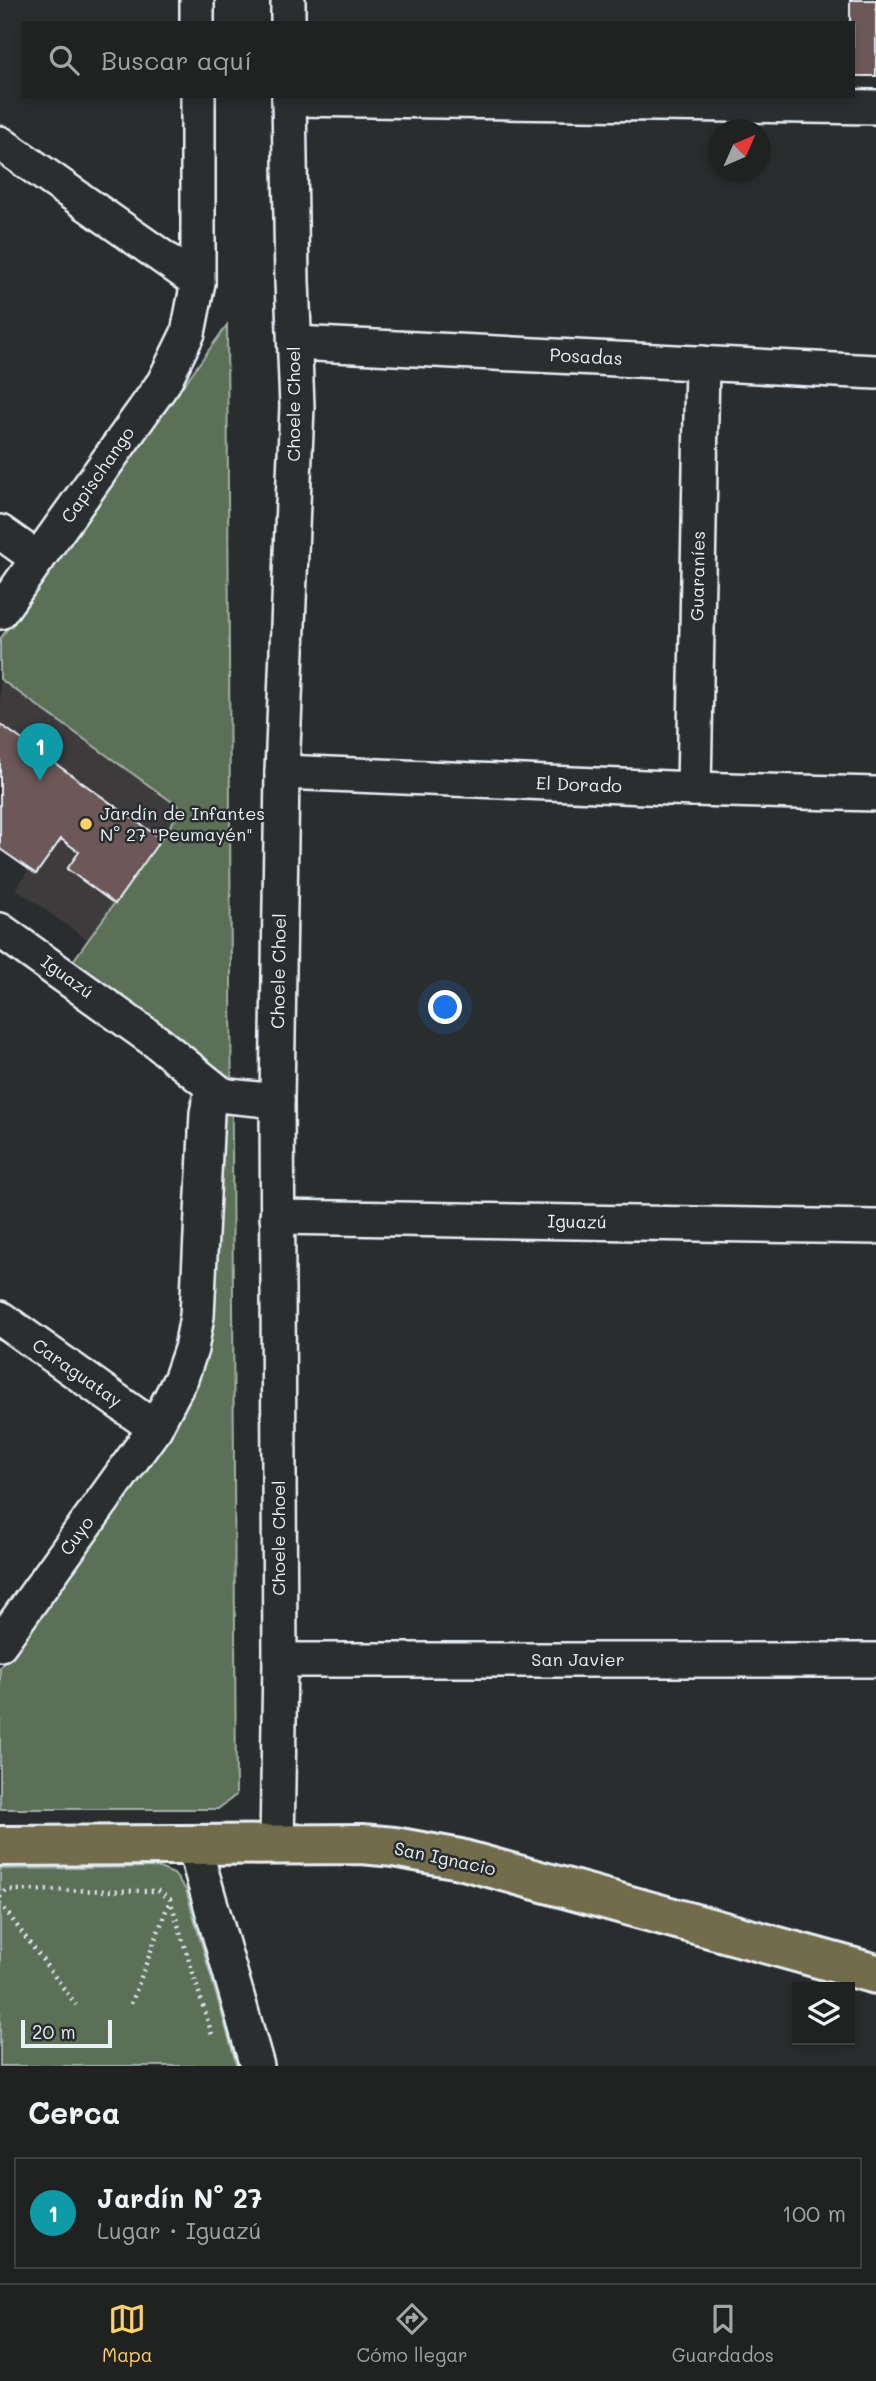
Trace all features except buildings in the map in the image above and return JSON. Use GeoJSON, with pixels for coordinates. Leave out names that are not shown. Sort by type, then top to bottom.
{"type":"FeatureCollection","features":[{"type":"Feature","properties":{"kind":"main road","name":"San Ignacio"},"geometry":{"type":"LineString","coordinates":[[0,1846],[333,1844],[394,1847],[460,1859],[876,1975]]}},
{"type":"Feature","properties":{"kind":"street"},"geometry":{"type":"LineString","coordinates":[[197,0],[197,21]]}},
{"type":"Feature","properties":{"kind":"street"},"geometry":{"type":"LineString","coordinates":[[288,0],[288,21]]}},
{"type":"Feature","properties":{"kind":"street"},"geometry":{"type":"LineString","coordinates":[[198,98],[198,282]]}},
{"type":"Feature","properties":{"kind":"street"},"geometry":{"type":"LineString","coordinates":[[289,98],[876,107]]}},
{"type":"Feature","properties":{"kind":"street","name":"Choele Choel"},"geometry":{"type":"LineString","coordinates":[[277,1845],[280,1660],[277,1101],[282,772],[297,406],[289,98]]}},
{"type":"Feature","properties":{"kind":"street"},"geometry":{"type":"LineString","coordinates":[[0,143],[198,282]]}},
{"type":"Feature","properties":{"kind":"street","name":"Capischango"},"geometry":{"type":"LineString","coordinates":[[0,612],[164,382],[188,333],[198,282]]}},
{"type":"Feature","properties":{"kind":"street","name":"Posadas"},"geometry":{"type":"LineString","coordinates":[[295,343],[876,372]]}},
{"type":"Feature","properties":{"kind":"street","name":"Guaraníes"},"geometry":{"type":"LineString","coordinates":[[694,789],[702,363]]}},
{"type":"Feature","properties":{"kind":"street"},"geometry":{"type":"LineString","coordinates":[[0,532],[38,559]]}},
{"type":"Feature","properties":{"kind":"street","name":"El Dorado"},"geometry":{"type":"LineString","coordinates":[[282,772],[694,789],[876,793]]}},
{"type":"Feature","properties":{"kind":"street","name":"Iguazú"},"geometry":{"type":"LineString","coordinates":[[0,930],[158,1043],[212,1087],[228,1096],[277,1101]]}},
{"type":"Feature","properties":{"kind":"street"},"geometry":{"type":"LineString","coordinates":[[155,1428],[181,1378],[191,1349],[197,1316],[207,1113],[212,1087]]}},
{"type":"Feature","properties":{"kind":"street","name":"Iguazú"},"geometry":{"type":"LineString","coordinates":[[277,1217],[876,1227]]}},
{"type":"Feature","properties":{"kind":"street","name":"Caraguatay"},"geometry":{"type":"LineString","coordinates":[[0,1318],[155,1428]]}},
{"type":"Feature","properties":{"kind":"street","name":"Cuyo"},"geometry":{"type":"LineString","coordinates":[[0,1644],[155,1428]]}},
{"type":"Feature","properties":{"kind":"street","name":"San Javier"},"geometry":{"type":"LineString","coordinates":[[280,1660],[876,1660]]}},
{"type":"Feature","properties":{"kind":"street"},"geometry":{"type":"LineString","coordinates":[[194,1846],[257,2066]]}},
{"type":"Feature","properties":{"kind":"path"},"geometry":{"type":"LineString","coordinates":[[0,1897],[6,1890],[158,1891],[170,1899],[214,2040]]}},
{"type":"Feature","properties":{"kind":"path"},"geometry":{"type":"LineString","coordinates":[[131,2004],[170,1899]]}},
{"type":"Feature","properties":{"kind":"path"},"geometry":{"type":"LineString","coordinates":[[0,1903],[76,2005]]}},
{"type":"Feature","properties":{"kind":"shaded area","name":"Jardín de Infantes N° 27 \"Peumayén\""},"geometry":{"type":"Polygon","coordinates":[[[0,679],[183,809],[89,941],[16,889],[29,869],[0,849],[0,679]]]}},
{"type":"Feature","properties":{"kind":"green space"},"geometry":{"type":"Polygon","coordinates":[[[227,325],[236,1795],[218,1809],[0,1809],[0,1667],[167,1437],[195,1384],[215,1120],[177,1040],[154,1019],[73,961],[182,809],[0,679],[0,639],[227,325]]]}},
{"type":"Feature","properties":{"kind":"green space"},"geometry":{"type":"Polygon","coordinates":[[[157,1867],[174,1874],[186,1890],[237,2066],[0,2066],[0,1869],[157,1867]]]}},
{"type":"Feature","properties":{"kind":"place","name":"Jardín N° 27"},"geometry":{"type":"Point","coordinates":[40,781]}},
{"type":"Feature","properties":{"kind":"place","name":"Jardín de Infantes N° 27 \"Peumayén\""},"geometry":{"type":"Point","coordinates":[86,824]}}]}
